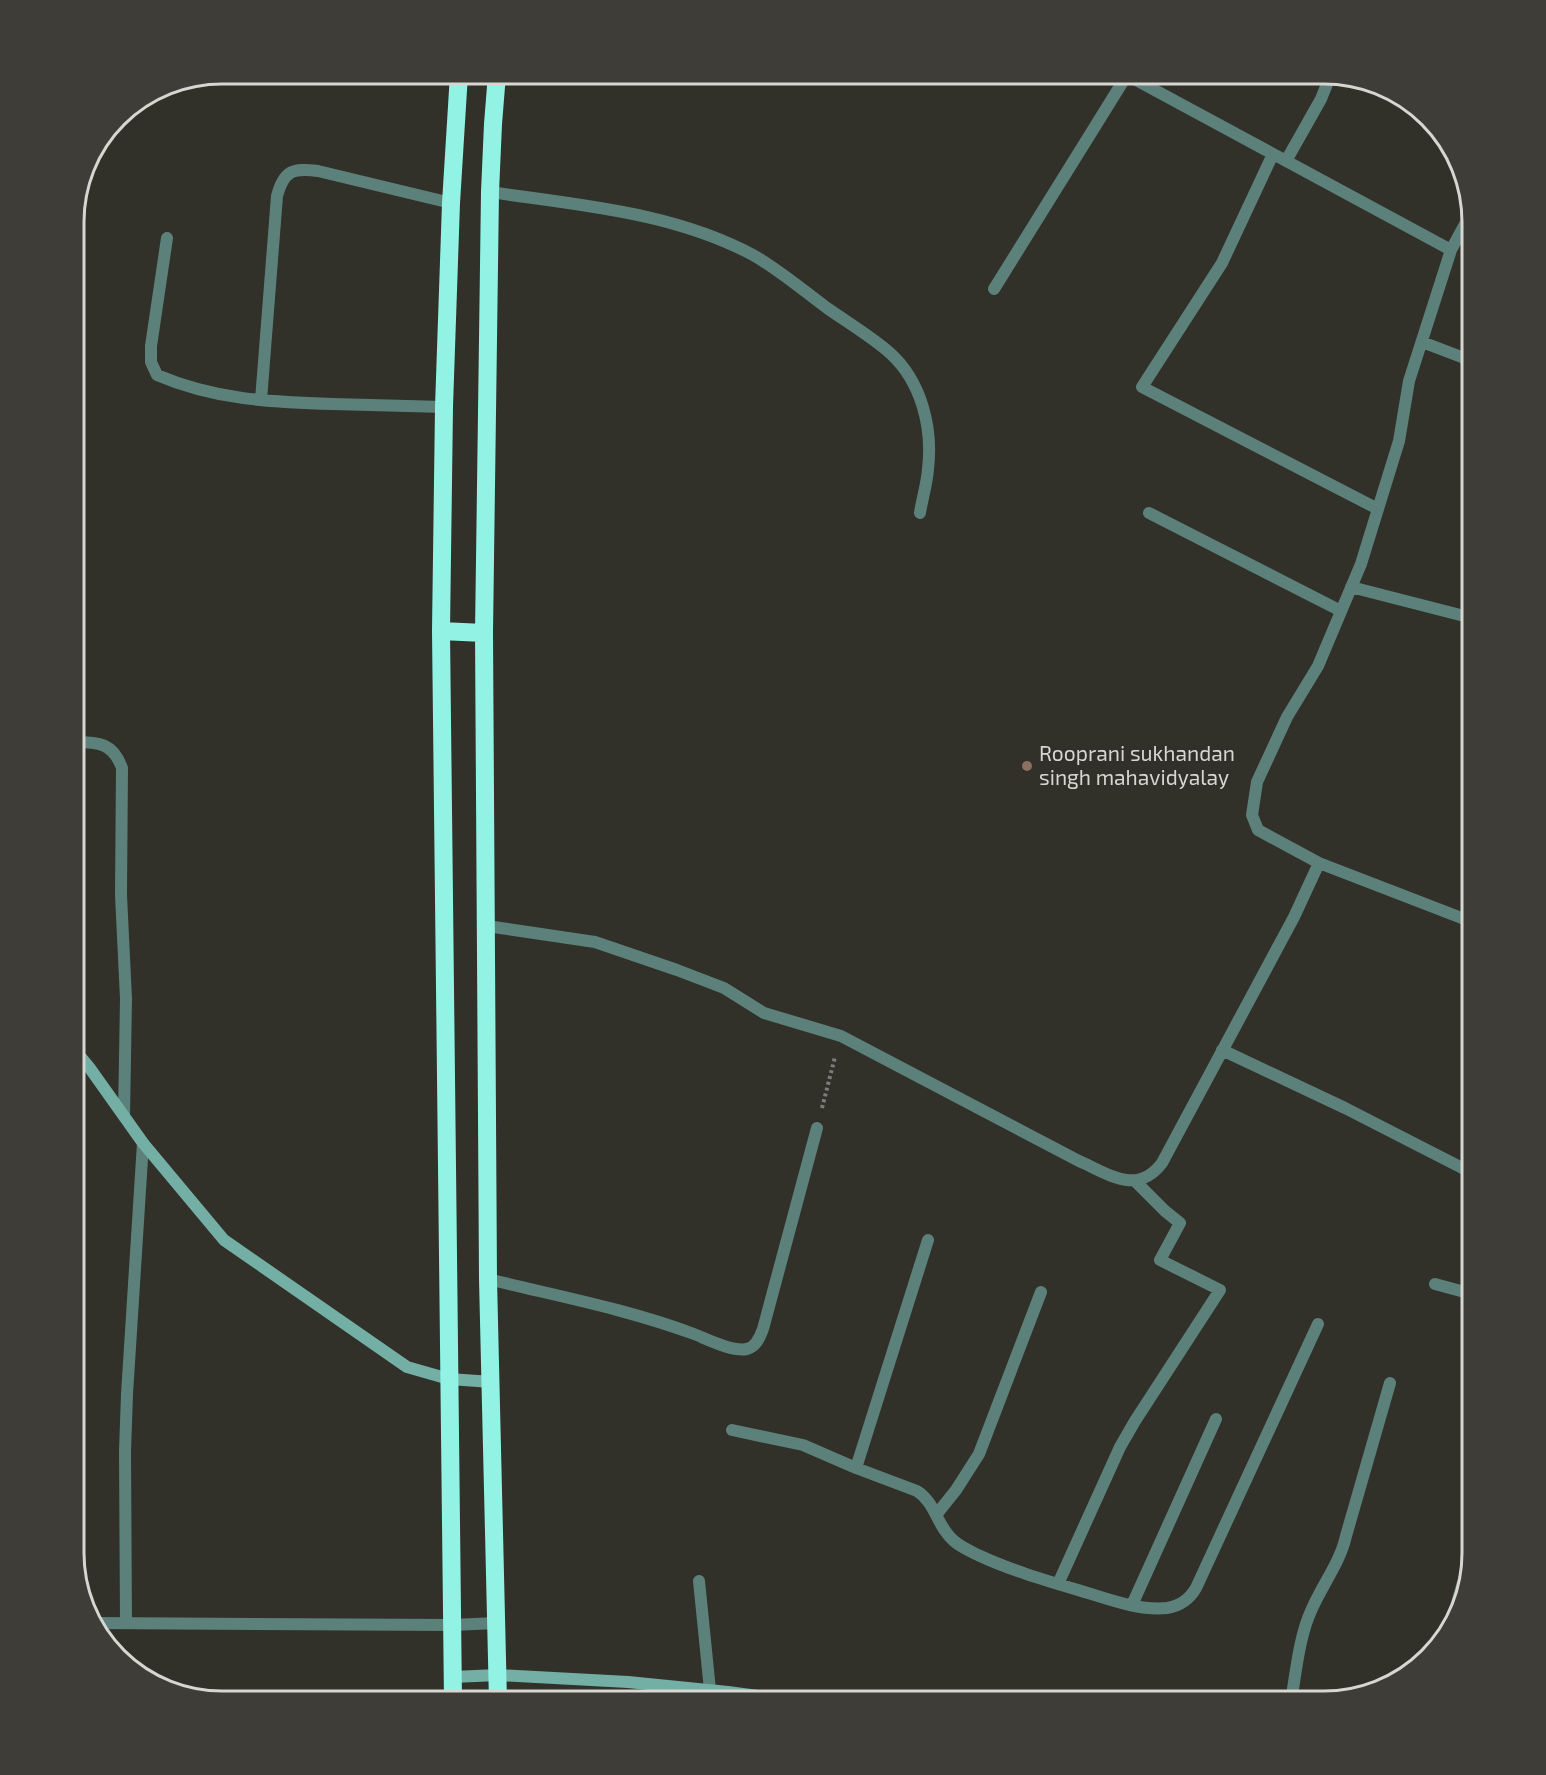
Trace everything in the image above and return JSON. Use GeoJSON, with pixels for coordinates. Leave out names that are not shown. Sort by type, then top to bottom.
{"type":"FeatureCollection","features":[{"type":"Feature","properties":{"kind":"highway"},"geometry":{"type":"LineString","coordinates":[[453,1691],[441,631],[444,408],[451,203],[458,84]]}},
{"type":"Feature","properties":{"kind":"highway"},"geometry":{"type":"LineString","coordinates":[[496,84],[490,192],[484,633],[489,1279],[498,1691]]}},
{"type":"Feature","properties":{"kind":"highway"},"geometry":{"type":"LineString","coordinates":[[441,631],[484,633]]}},
{"type":"Feature","properties":{"kind":"street"},"geometry":{"type":"LineString","coordinates":[[994,289],[1120,84]]}},
{"type":"Feature","properties":{"kind":"street"},"geometry":{"type":"LineString","coordinates":[[1144,84],[1451,250]]}},
{"type":"Feature","properties":{"kind":"street"},"geometry":{"type":"LineString","coordinates":[[1286,161],[1327,84]]}},
{"type":"Feature","properties":{"kind":"street"},"geometry":{"type":"LineString","coordinates":[[1273,154],[1222,263],[1142,387],[1378,509]]}},
{"type":"Feature","properties":{"kind":"street"},"geometry":{"type":"LineString","coordinates":[[261,400],[277,196],[281,182],[287,175],[299,169],[318,171],[451,203]]}},
{"type":"Feature","properties":{"kind":"street"},"geometry":{"type":"LineString","coordinates":[[490,192],[631,214],[675,224],[729,243],[755,256],[890,353],[912,380],[923,405],[927,426],[928,468],[920,513]]}},
{"type":"Feature","properties":{"kind":"street"},"geometry":{"type":"LineString","coordinates":[[1462,230],[1451,250],[1409,381],[1399,441],[1361,564],[1318,666],[1287,717],[1257,782],[1252,815],[1258,830],[1319,863],[1462,918]]}},
{"type":"Feature","properties":{"kind":"street"},"geometry":{"type":"LineString","coordinates":[[166,238],[150,346],[151,362],[157,375],[199,391],[261,400],[444,408]]}},
{"type":"Feature","properties":{"kind":"street"},"geometry":{"type":"LineString","coordinates":[[1422,342],[1462,358]]}},
{"type":"Feature","properties":{"kind":"street"},"geometry":{"type":"LineString","coordinates":[[1149,513],[1341,611]]}},
{"type":"Feature","properties":{"kind":"street"},"geometry":{"type":"LineString","coordinates":[[1351,587],[1462,615]]}},
{"type":"Feature","properties":{"kind":"street"},"geometry":{"type":"LineString","coordinates":[[84,743],[112,749],[118,756],[122,768],[121,895],[126,999],[124,1116]]}},
{"type":"Feature","properties":{"kind":"street"},"geometry":{"type":"LineString","coordinates":[[487,926],[595,942],[724,988],[764,1012],[841,1036],[1079,1161],[1119,1179],[1136,1182],[1154,1174],[1162,1163],[1294,917],[1319,863]]}},
{"type":"Feature","properties":{"kind":"street"},"geometry":{"type":"LineString","coordinates":[[1222,1050],[1345,1108],[1462,1167]]}},
{"type":"Feature","properties":{"kind":"street"},"geometry":{"type":"LineString","coordinates":[[84,1060],[143,1143],[224,1240],[407,1367],[449,1379],[492,1382]]}},
{"type":"Feature","properties":{"kind":"street"},"geometry":{"type":"LineString","coordinates":[[489,1279],[600,1305],[662,1323],[732,1348],[746,1350],[753,1347],[764,1329],[817,1128]]}},
{"type":"Feature","properties":{"kind":"street"},"geometry":{"type":"LineString","coordinates":[[126,1623],[127,1394],[143,1143]]}},
{"type":"Feature","properties":{"kind":"street"},"geometry":{"type":"LineString","coordinates":[[1058,1584],[1120,1447],[1220,1290],[1160,1260],[1180,1223],[1136,1182]]}},
{"type":"Feature","properties":{"kind":"street"},"geometry":{"type":"LineString","coordinates":[[856,1468],[928,1240]]}},
{"type":"Feature","properties":{"kind":"street"},"geometry":{"type":"LineString","coordinates":[[1435,1284],[1462,1291]]}},
{"type":"Feature","properties":{"kind":"street"},"geometry":{"type":"LineString","coordinates":[[936,1515],[956,1490],[979,1454],[1041,1292]]}},
{"type":"Feature","properties":{"kind":"street"},"geometry":{"type":"LineString","coordinates":[[732,1430],[804,1445],[917,1491],[926,1496],[946,1533],[955,1542],[1002,1566],[1132,1605],[1167,1608],[1179,1605],[1190,1598],[1318,1324]]}},
{"type":"Feature","properties":{"kind":"street"},"geometry":{"type":"LineString","coordinates":[[1292,1691],[1310,1612],[1343,1551],[1390,1383]]}},
{"type":"Feature","properties":{"kind":"street"},"geometry":{"type":"LineString","coordinates":[[1132,1605],[1216,1419]]}},
{"type":"Feature","properties":{"kind":"street"},"geometry":{"type":"LineString","coordinates":[[699,1581],[711,1690]]}},
{"type":"Feature","properties":{"kind":"street"},"geometry":{"type":"LineString","coordinates":[[103,1623],[453,1625],[497,1623]]}},
{"type":"Feature","properties":{"kind":"street"},"geometry":{"type":"LineString","coordinates":[[453,1677],[498,1675],[628,1682],[719,1691]]}},
{"type":"Feature","properties":{"kind":"path"},"geometry":{"type":"LineString","coordinates":[[817,1128],[841,1036]]}},
{"type":"Feature","properties":{"kind":"place","name":"Rooprani sukhandan singh mahavidyalay"},"geometry":{"type":"Point","coordinates":[1027,766]}}]}
